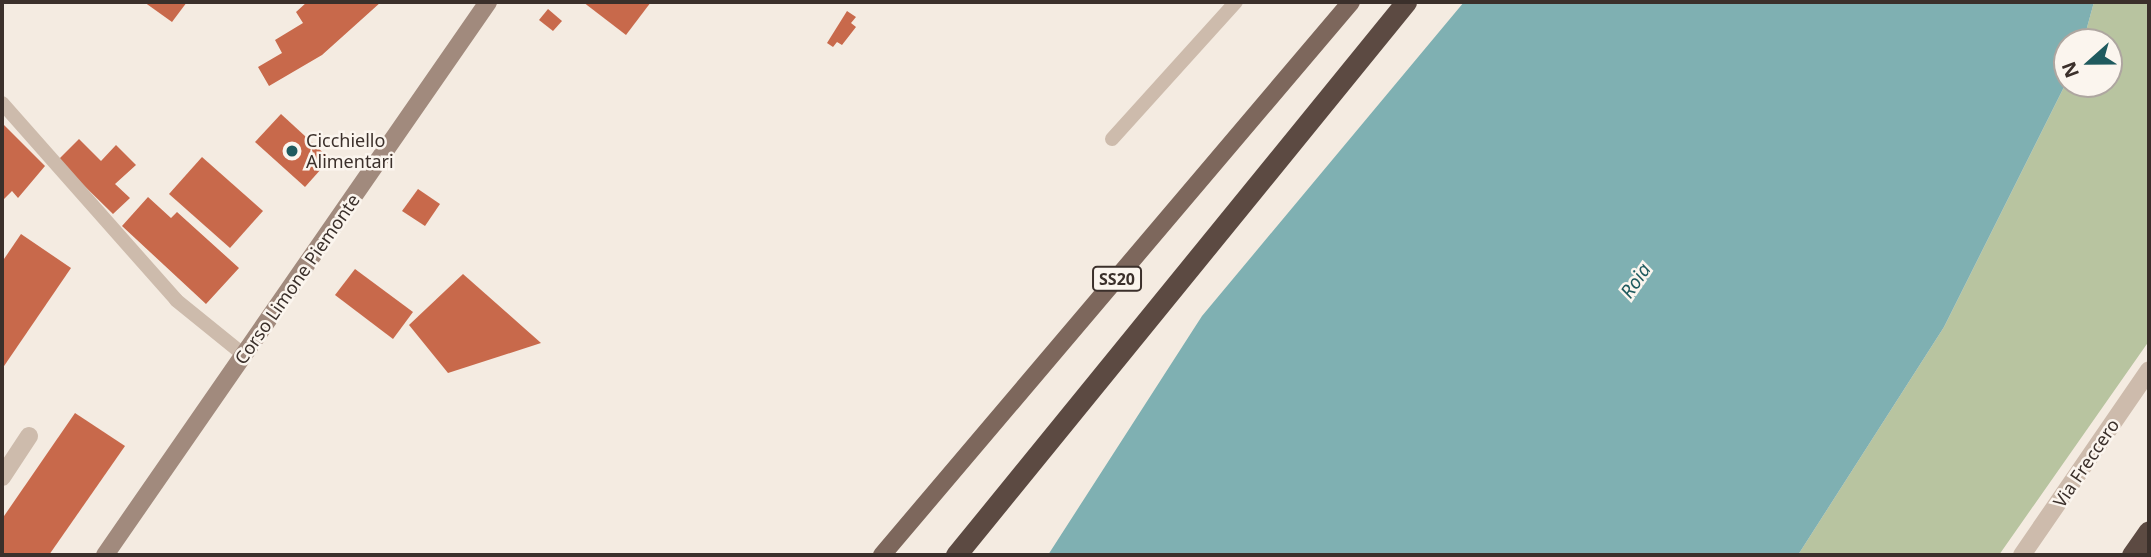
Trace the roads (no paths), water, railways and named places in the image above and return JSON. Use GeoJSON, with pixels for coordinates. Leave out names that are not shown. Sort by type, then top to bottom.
{"type":"FeatureCollection","features":[{"type":"Feature","properties":{"kind":"highway"},"geometry":{"type":"LineString","coordinates":[[956,555],[1406,2]]}},
{"type":"Feature","properties":{"kind":"highway"},"geometry":{"type":"LineString","coordinates":[[2132,555],[2149,531]]}},
{"type":"Feature","properties":{"kind":"main road","name":"Corso Limone Piemonte"},"geometry":{"type":"LineString","coordinates":[[105,555],[488,2]]}},
{"type":"Feature","properties":{"kind":"main road","name":"SS20"},"geometry":{"type":"LineString","coordinates":[[882,555],[1351,2]]}},
{"type":"Feature","properties":{"kind":"street","name":"Via Freccero"},"geometry":{"type":"LineString","coordinates":[[2022,555],[2149,370]]}},
{"type":"Feature","properties":{"kind":"street"},"geometry":{"type":"LineString","coordinates":[[2,477],[29,436]]}},
{"type":"Feature","properties":{"kind":"lane"},"geometry":{"type":"LineString","coordinates":[[1112,139],[1236,2]]}},
{"type":"Feature","properties":{"kind":"lane"},"geometry":{"type":"LineString","coordinates":[[2,103],[176,300],[244,355]]}},
{"type":"Feature","properties":{"kind":"water","name":"Roia"},"geometry":{"type":"Polygon","coordinates":[[[1464,2],[2094,2],[2087,28],[2053,28],[2053,98],[2058,98],[1944,327],[1798,555],[1048,555],[1202,316],[1464,2]]]}},
{"type":"Feature","properties":{"kind":"place","name":"Cicchiello Alimentari"},"geometry":{"type":"Point","coordinates":[292,151]}}]}
